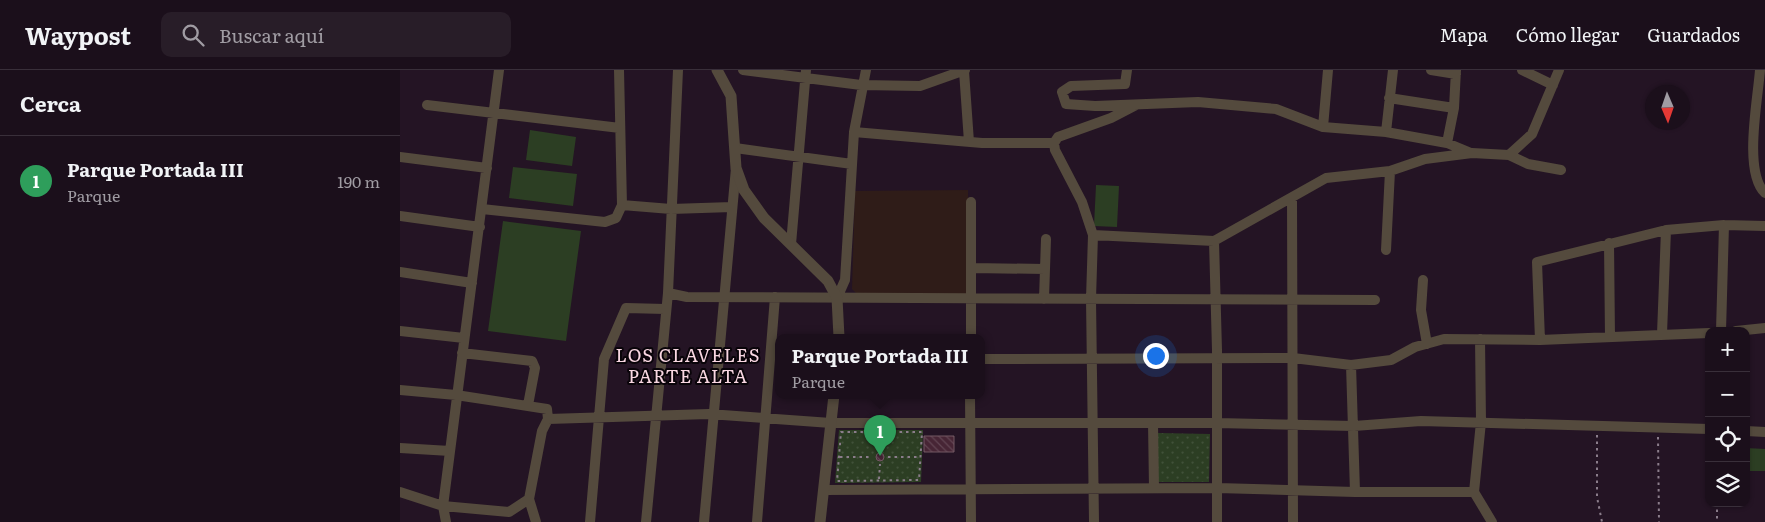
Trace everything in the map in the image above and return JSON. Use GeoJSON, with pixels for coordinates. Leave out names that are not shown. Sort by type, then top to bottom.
{"type":"FeatureCollection","features":[{"type":"Feature","properties":{"kind":"street"},"geometry":{"type":"LineString","coordinates":[[446,522],[444,506],[456,395],[480,227],[499,70]]}},
{"type":"Feature","properties":{"kind":"street"},"geometry":{"type":"LineString","coordinates":[[482,209],[605,222],[616,218],[622,205],[619,70]]}},
{"type":"Feature","properties":{"kind":"street"},"geometry":{"type":"LineString","coordinates":[[646,522],[668,293],[678,70]]}},
{"type":"Feature","properties":{"kind":"street"},"geometry":{"type":"LineString","coordinates":[[704,522],[736,168],[731,96],[717,70]]}},
{"type":"Feature","properties":{"kind":"street"},"geometry":{"type":"LineString","coordinates":[[743,70],[805,74],[861,85],[920,86],[965,70],[968,142]]}},
{"type":"Feature","properties":{"kind":"street"},"geometry":{"type":"LineString","coordinates":[[837,298],[845,280],[854,132],[861,85],[866,70]]}},
{"type":"Feature","properties":{"kind":"street"},"geometry":{"type":"LineString","coordinates":[[1127,70],[1125,84],[1071,86],[1062,92],[1064,101],[1066,104],[1094,106],[1198,102],[1276,109],[1324,127],[1386,132],[1447,143],[1472,153]]}},
{"type":"Feature","properties":{"kind":"street"},"geometry":{"type":"LineString","coordinates":[[1324,127],[1328,70]]}},
{"type":"Feature","properties":{"kind":"street"},"geometry":{"type":"LineString","coordinates":[[1386,132],[1393,70]]}},
{"type":"Feature","properties":{"kind":"street"},"geometry":{"type":"LineString","coordinates":[[1431,70],[1456,72],[1454,108],[1447,143]]}},
{"type":"Feature","properties":{"kind":"street"},"geometry":{"type":"LineString","coordinates":[[1522,70],[1553,85]]}},
{"type":"Feature","properties":{"kind":"street"},"geometry":{"type":"LineString","coordinates":[[1509,155],[1532,134],[1559,70]]}},
{"type":"Feature","properties":{"kind":"street"},"geometry":{"type":"LineString","coordinates":[[1760,70],[1761,112],[1754,174],[1763,187]]}},
{"type":"Feature","properties":{"kind":"street"},"geometry":{"type":"LineString","coordinates":[[791,244],[805,74]]}},
{"type":"Feature","properties":{"kind":"street"},"geometry":{"type":"LineString","coordinates":[[1389,98],[1454,108]]}},
{"type":"Feature","properties":{"kind":"street"},"geometry":{"type":"LineString","coordinates":[[1094,522],[1091,361],[1093,235],[1082,202],[1054,150],[1054,143],[1058,137],[1111,118],[1139,103]]}},
{"type":"Feature","properties":{"kind":"street"},"geometry":{"type":"LineString","coordinates":[[427,104],[620,128]]}},
{"type":"Feature","properties":{"kind":"street"},"geometry":{"type":"LineString","coordinates":[[854,132],[968,142],[1054,143]]}},
{"type":"Feature","properties":{"kind":"street"},"geometry":{"type":"LineString","coordinates":[[735,148],[852,164]]}},
{"type":"Feature","properties":{"kind":"street"},"geometry":{"type":"LineString","coordinates":[[1093,235],[1214,240],[1326,178],[1390,171],[1425,159],[1472,153],[1509,155],[1528,164],[1561,170]]}},
{"type":"Feature","properties":{"kind":"street"},"geometry":{"type":"LineString","coordinates":[[400,158],[487,168]]}},
{"type":"Feature","properties":{"kind":"street"},"geometry":{"type":"LineString","coordinates":[[736,168],[744,190],[764,218],[828,281],[837,298],[839,334]]}},
{"type":"Feature","properties":{"kind":"street"},"geometry":{"type":"LineString","coordinates":[[1386,250],[1390,171]]}},
{"type":"Feature","properties":{"kind":"street"},"geometry":{"type":"LineString","coordinates":[[1292,198],[1293,522]]}},
{"type":"Feature","properties":{"kind":"street"},"geometry":{"type":"LineString","coordinates":[[971,202],[971,334]]}},
{"type":"Feature","properties":{"kind":"street"},"geometry":{"type":"LineString","coordinates":[[622,205],[671,209],[732,207]]}},
{"type":"Feature","properties":{"kind":"street"},"geometry":{"type":"LineString","coordinates":[[400,216],[480,227]]}},
{"type":"Feature","properties":{"kind":"street"},"geometry":{"type":"LineString","coordinates":[[1540,340],[1537,262],[1666,230],[1724,225],[1765,226]]}},
{"type":"Feature","properties":{"kind":"street"},"geometry":{"type":"LineString","coordinates":[[1721,327],[1724,225]]}},
{"type":"Feature","properties":{"kind":"street"},"geometry":{"type":"LineString","coordinates":[[1662,334],[1666,230]]}},
{"type":"Feature","properties":{"kind":"street"},"geometry":{"type":"LineString","coordinates":[[1044,299],[1046,239]]}},
{"type":"Feature","properties":{"kind":"street"},"geometry":{"type":"LineString","coordinates":[[1214,240],[1218,359],[1217,522]]}},
{"type":"Feature","properties":{"kind":"street"},"geometry":{"type":"LineString","coordinates":[[1609,243],[1610,337]]}},
{"type":"Feature","properties":{"kind":"street"},"geometry":{"type":"LineString","coordinates":[[972,268],[1045,269]]}},
{"type":"Feature","properties":{"kind":"street"},"geometry":{"type":"LineString","coordinates":[[400,272],[472,283]]}},
{"type":"Feature","properties":{"kind":"street"},"geometry":{"type":"LineString","coordinates":[[1422,280],[1421,310],[1427,344]]}},
{"type":"Feature","properties":{"kind":"street"},"geometry":{"type":"LineString","coordinates":[[668,293],[687,297],[1375,300]]}},
{"type":"Feature","properties":{"kind":"street"},"geometry":{"type":"LineString","coordinates":[[757,522],[775,297]]}},
{"type":"Feature","properties":{"kind":"street"},"geometry":{"type":"LineString","coordinates":[[590,522],[604,359],[623,313],[631,307],[665,309]]}},
{"type":"Feature","properties":{"kind":"street"},"geometry":{"type":"LineString","coordinates":[[1750,330],[1765,328]]}},
{"type":"Feature","properties":{"kind":"street"},"geometry":{"type":"LineString","coordinates":[[400,330],[464,338]]}},
{"type":"Feature","properties":{"kind":"street"},"geometry":{"type":"LineString","coordinates":[[985,359],[1091,361],[1293,358],[1351,365],[1391,360],[1415,347],[1444,339],[1540,340],[1705,333]]}},
{"type":"Feature","properties":{"kind":"street"},"geometry":{"type":"LineString","coordinates":[[1480,339],[1481,422],[1474,492],[1492,522]]}},
{"type":"Feature","properties":{"kind":"street"},"geometry":{"type":"LineString","coordinates":[[462,353],[532,361],[534,368],[528,405]]}},
{"type":"Feature","properties":{"kind":"street"},"geometry":{"type":"LineString","coordinates":[[1351,365],[1355,492]]}},
{"type":"Feature","properties":{"kind":"street"},"geometry":{"type":"LineString","coordinates":[[400,390],[456,395],[545,408],[548,411],[548,419],[542,431],[529,499],[536,522]]}},
{"type":"Feature","properties":{"kind":"street"},"geometry":{"type":"LineString","coordinates":[[820,522],[834,399]]}},
{"type":"Feature","properties":{"kind":"street"},"geometry":{"type":"LineString","coordinates":[[970,399],[972,522]]}},
{"type":"Feature","properties":{"kind":"street"},"geometry":{"type":"LineString","coordinates":[[548,419],[598,419],[714,414],[831,423],[1217,423],[1354,426],[1421,421],[1705,429]]}},
{"type":"Feature","properties":{"kind":"street"},"geometry":{"type":"LineString","coordinates":[[1153,423],[1154,488]]}},
{"type":"Feature","properties":{"kind":"street"},"geometry":{"type":"LineString","coordinates":[[1750,431],[1765,432]]}},
{"type":"Feature","properties":{"kind":"street"},"geometry":{"type":"LineString","coordinates":[[400,448],[450,451]]}},
{"type":"Feature","properties":{"kind":"street"},"geometry":{"type":"LineString","coordinates":[[824,490],[1217,488],[1355,492],[1474,492]]}},
{"type":"Feature","properties":{"kind":"street"},"geometry":{"type":"LineString","coordinates":[[400,492],[444,506],[508,517],[529,499]]}},
{"type":"Feature","properties":{"kind":"path"},"geometry":{"type":"LineString","coordinates":[[1597,425],[1597,497],[1602,522]]}},
{"type":"Feature","properties":{"kind":"path"},"geometry":{"type":"LineString","coordinates":[[1658,427],[1659,522]]}},
{"type":"Feature","properties":{"kind":"path"},"geometry":{"type":"LineString","coordinates":[[841,432],[881,432],[922,432],[919,480],[837,481],[841,432]]}},
{"type":"Feature","properties":{"kind":"path"},"geometry":{"type":"LineString","coordinates":[[880,448],[881,432]]}},
{"type":"Feature","properties":{"kind":"path"},"geometry":{"type":"LineString","coordinates":[[839,457],[872,457]]}},
{"type":"Feature","properties":{"kind":"path"},"geometry":{"type":"LineString","coordinates":[[888,457],[920,457]]}},
{"type":"Feature","properties":{"kind":"path"},"geometry":{"type":"LineString","coordinates":[[879,481],[880,464]]}},
{"type":"Feature","properties":{"kind":"path"},"geometry":{"type":"LineString","coordinates":[[1717,507],[1717,522]]}},
{"type":"Feature","properties":{"kind":"shaded area"},"geometry":{"type":"Polygon","coordinates":[[[968,190],[969,294],[857,294],[852,289],[855,191],[968,190]]]}},
{"type":"Feature","properties":{"kind":"green space"},"geometry":{"type":"Polygon","coordinates":[[[530,130],[576,137],[572,166],[526,160],[530,130]]]}},
{"type":"Feature","properties":{"kind":"green space"},"geometry":{"type":"Polygon","coordinates":[[[513,167],[577,174],[573,206],[509,198],[513,167]]]}},
{"type":"Feature","properties":{"kind":"green space"},"geometry":{"type":"Polygon","coordinates":[[[1096,185],[1119,186],[1117,227],[1094,226],[1096,185]]]}},
{"type":"Feature","properties":{"kind":"green space"},"geometry":{"type":"Polygon","coordinates":[[[503,221],[581,231],[566,341],[488,331],[503,221]]]}},
{"type":"Feature","properties":{"kind":"green space"},"geometry":{"type":"Polygon","coordinates":[[[839,430],[923,430],[921,482],[835,483],[839,430]]]}},
{"type":"Feature","properties":{"kind":"green space"},"geometry":{"type":"Polygon","coordinates":[[[1158,433],[1210,434],[1209,482],[1157,482],[1158,433]]]}},
{"type":"Feature","properties":{"kind":"green space"},"geometry":{"type":"Polygon","coordinates":[[[1750,448],[1765,449],[1765,471],[1750,471],[1750,448]]]}},
{"type":"Feature","properties":{"kind":"building"},"geometry":{"type":"Polygon","coordinates":[[[924,436],[954,436],[954,452],[924,452],[924,436]]]}},
{"type":"Feature","properties":{"kind":"building"},"geometry":{"type":"Polygon","coordinates":[[[880,453],[884,457],[880,461],[876,457],[880,453]]]}},
{"type":"Feature","properties":{"kind":"place","name":"Parque Portada III"},"geometry":{"type":"Point","coordinates":[880,456]}},
{"type":"Feature","properties":{"kind":"district","name":"LOS CLAVELES PARTE ALTA"},"geometry":{"type":"Point","coordinates":[688,366]}}]}
